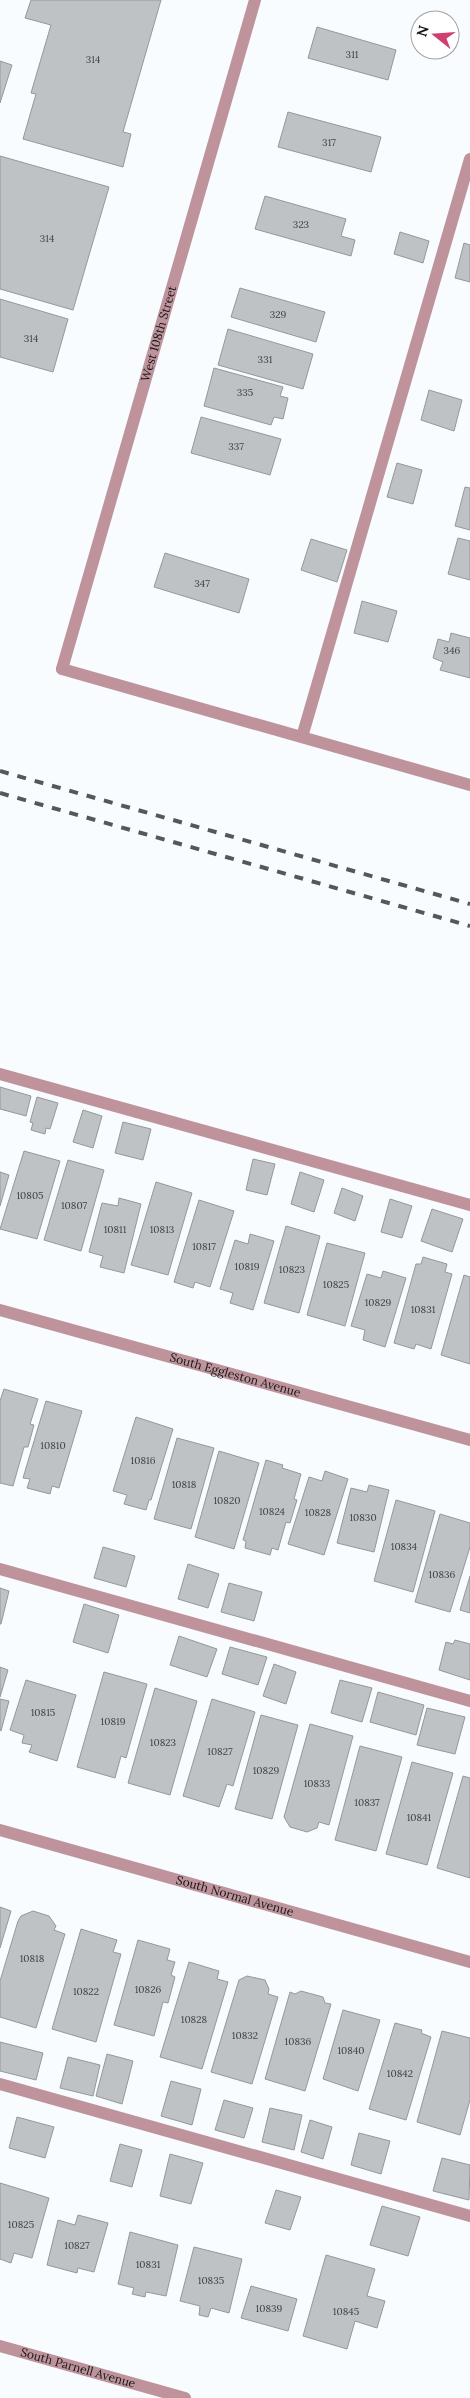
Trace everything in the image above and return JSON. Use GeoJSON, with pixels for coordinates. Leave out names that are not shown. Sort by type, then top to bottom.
{"type":"FeatureCollection","features":[{"type":"Feature","properties":{"kind":"street","name":"West 108th Street"},"geometry":{"type":"LineString","coordinates":[[255,0],[62,669],[302,737]]}},
{"type":"Feature","properties":{"kind":"street"},"geometry":{"type":"LineString","coordinates":[[470,159],[302,737],[470,785]]}},
{"type":"Feature","properties":{"kind":"street"},"geometry":{"type":"LineString","coordinates":[[0,1074],[470,1205]]}},
{"type":"Feature","properties":{"kind":"street","name":"South Eggleston Avenue"},"geometry":{"type":"LineString","coordinates":[[0,1310],[470,1440]]}},
{"type":"Feature","properties":{"kind":"street"},"geometry":{"type":"LineString","coordinates":[[0,1569],[470,1701]]}},
{"type":"Feature","properties":{"kind":"street","name":"South Normal Avenue"},"geometry":{"type":"LineString","coordinates":[[0,1830],[470,1962]]}},
{"type":"Feature","properties":{"kind":"street"},"geometry":{"type":"LineString","coordinates":[[0,2084],[470,2216]]}},
{"type":"Feature","properties":{"kind":"street","name":"South Parnell Avenue"},"geometry":{"type":"LineString","coordinates":[[0,2346],[185,2398]]}},
{"type":"Feature","properties":{"kind":"building"},"geometry":{"type":"Polygon","coordinates":[[[31,0],[161,0],[123,132],[131,134],[123,167],[23,139],[36,94],[31,93],[51,25],[25,18],[31,0]]]}},
{"type":"Feature","properties":{"kind":"building"},"geometry":{"type":"Polygon","coordinates":[[[317,27],[396,50],[388,80],[308,58],[317,27]]]}},
{"type":"Feature","properties":{"kind":"building"},"geometry":{"type":"Polygon","coordinates":[[[0,61],[12,65],[0,103],[0,61]]]}},
{"type":"Feature","properties":{"kind":"building"},"geometry":{"type":"Polygon","coordinates":[[[288,112],[381,137],[371,172],[278,147],[288,112]]]}},
{"type":"Feature","properties":{"kind":"building"},"geometry":{"type":"Polygon","coordinates":[[[0,156],[109,187],[73,310],[0,289],[0,156]]]}},
{"type":"Feature","properties":{"kind":"building"},"geometry":{"type":"Polygon","coordinates":[[[265,196],[346,219],[341,236],[355,240],[351,256],[255,229],[265,196]]]}},
{"type":"Feature","properties":{"kind":"building"},"geometry":{"type":"Polygon","coordinates":[[[400,232],[429,241],[423,263],[394,254],[400,232]]]}},
{"type":"Feature","properties":{"kind":"building"},"geometry":{"type":"Polygon","coordinates":[[[464,243],[470,245],[470,282],[455,278],[464,243]]]}},
{"type":"Feature","properties":{"kind":"building"},"geometry":{"type":"Polygon","coordinates":[[[240,288],[325,312],[316,342],[231,317],[240,288]]]}},
{"type":"Feature","properties":{"kind":"building"},"geometry":{"type":"Polygon","coordinates":[[[0,299],[68,319],[53,372],[0,357],[0,299]]]}},
{"type":"Feature","properties":{"kind":"building"},"geometry":{"type":"Polygon","coordinates":[[[228,329],[313,354],[303,389],[218,365],[228,329]]]}},
{"type":"Feature","properties":{"kind":"building"},"geometry":{"type":"Polygon","coordinates":[[[214,368],[283,387],[280,396],[288,398],[283,419],[274,417],[271,425],[204,406],[214,368]]]}},
{"type":"Feature","properties":{"kind":"building"},"geometry":{"type":"Polygon","coordinates":[[[429,390],[462,400],[454,431],[421,420],[429,390]]]}},
{"type":"Feature","properties":{"kind":"building"},"geometry":{"type":"Polygon","coordinates":[[[201,417],[281,439],[270,475],[191,453],[201,417]]]}},
{"type":"Feature","properties":{"kind":"building"},"geometry":{"type":"Polygon","coordinates":[[[397,463],[422,470],[413,504],[387,497],[397,463]]]}},
{"type":"Feature","properties":{"kind":"building"},"geometry":{"type":"Polygon","coordinates":[[[465,487],[470,488],[470,530],[455,526],[465,487]]]}},
{"type":"Feature","properties":{"kind":"building"},"geometry":{"type":"Polygon","coordinates":[[[458,538],[470,541],[470,580],[448,574],[458,538]]]}},
{"type":"Feature","properties":{"kind":"building"},"geometry":{"type":"Polygon","coordinates":[[[311,539],[347,550],[337,582],[301,570],[311,539]]]}},
{"type":"Feature","properties":{"kind":"building"},"geometry":{"type":"Polygon","coordinates":[[[165,553],[249,579],[239,613],[154,587],[165,553]]]}},
{"type":"Feature","properties":{"kind":"building"},"geometry":{"type":"Polygon","coordinates":[[[362,601],[397,611],[388,642],[354,633],[362,601]]]}},
{"type":"Feature","properties":{"kind":"building"},"geometry":{"type":"Polygon","coordinates":[[[451,633],[470,638],[470,678],[440,670],[443,662],[433,658],[438,639],[449,642],[451,633]]]}},
{"type":"Feature","properties":{"kind":"building"},"geometry":{"type":"Polygon","coordinates":[[[0,1087],[31,1096],[26,1116],[0,1109],[0,1087]]]}},
{"type":"Feature","properties":{"kind":"building"},"geometry":{"type":"Polygon","coordinates":[[[37,1097],[58,1103],[50,1129],[46,1128],[45,1134],[31,1130],[33,1123],[30,1122],[37,1097]]]}},
{"type":"Feature","properties":{"kind":"building"},"geometry":{"type":"Polygon","coordinates":[[[83,1110],[102,1116],[93,1148],[73,1142],[83,1110]]]}},
{"type":"Feature","properties":{"kind":"building"},"geometry":{"type":"Polygon","coordinates":[[[123,1122],[151,1129],[143,1160],[115,1153],[123,1122]]]}},
{"type":"Feature","properties":{"kind":"building"},"geometry":{"type":"Polygon","coordinates":[[[24,1151],[60,1161],[37,1239],[0,1229],[24,1151]]]}},
{"type":"Feature","properties":{"kind":"building"},"geometry":{"type":"Polygon","coordinates":[[[253,1159],[275,1164],[267,1195],[246,1190],[253,1159]]]}},
{"type":"Feature","properties":{"kind":"building"},"geometry":{"type":"Polygon","coordinates":[[[68,1160],[104,1170],[81,1251],[44,1240],[68,1160]]]}},
{"type":"Feature","properties":{"kind":"building"},"geometry":{"type":"Polygon","coordinates":[[[0,1172],[9,1175],[0,1206],[0,1172]]]}},
{"type":"Feature","properties":{"kind":"building"},"geometry":{"type":"Polygon","coordinates":[[[300,1172],[324,1180],[314,1212],[291,1204],[300,1172]]]}},
{"type":"Feature","properties":{"kind":"building"},"geometry":{"type":"Polygon","coordinates":[[[156,1182],[192,1193],[168,1275],[131,1265],[156,1182]]]}},
{"type":"Feature","properties":{"kind":"building"},"geometry":{"type":"Polygon","coordinates":[[[342,1188],[363,1196],[355,1221],[334,1213],[342,1188]]]}},
{"type":"Feature","properties":{"kind":"building"},"geometry":{"type":"Polygon","coordinates":[[[119,1198],[141,1204],[124,1273],[100,1267],[103,1256],[89,1252],[102,1203],[118,1206],[119,1198]]]}},
{"type":"Feature","properties":{"kind":"building"},"geometry":{"type":"Polygon","coordinates":[[[390,1199],[412,1206],[402,1238],[381,1232],[390,1199]]]}},
{"type":"Feature","properties":{"kind":"building"},"geometry":{"type":"Polygon","coordinates":[[[199,1200],[234,1211],[210,1287],[195,1282],[193,1288],[174,1282],[199,1200]]]}},
{"type":"Feature","properties":{"kind":"building"},"geometry":{"type":"Polygon","coordinates":[[[432,1209],[463,1219],[452,1252],[421,1241],[432,1209]]]}},
{"type":"Feature","properties":{"kind":"building"},"geometry":{"type":"Polygon","coordinates":[[[286,1226],[320,1236],[299,1313],[264,1303],[286,1226]]]}},
{"type":"Feature","properties":{"kind":"building"},"geometry":{"type":"Polygon","coordinates":[[[250,1234],[274,1241],[253,1310],[230,1303],[233,1293],[220,1289],[235,1240],[248,1244],[250,1234]]]}},
{"type":"Feature","properties":{"kind":"building"},"geometry":{"type":"Polygon","coordinates":[[[327,1243],[365,1253],[345,1326],[307,1315],[327,1243]]]}},
{"type":"Feature","properties":{"kind":"building"},"geometry":{"type":"Polygon","coordinates":[[[423,1257],[447,1264],[445,1272],[452,1274],[431,1349],[416,1344],[414,1349],[394,1343],[416,1264],[421,1264],[423,1257]]]}},
{"type":"Feature","properties":{"kind":"building"},"geometry":{"type":"Polygon","coordinates":[[[383,1271],[406,1278],[385,1347],[363,1340],[365,1330],[351,1326],[367,1274],[381,1278],[383,1271]]]}},
{"type":"Feature","properties":{"kind":"building"},"geometry":{"type":"Polygon","coordinates":[[[464,1275],[470,1277],[470,1364],[441,1355],[464,1275]]]}},
{"type":"Feature","properties":{"kind":"building"},"geometry":{"type":"Polygon","coordinates":[[[4,1389],[38,1399],[30,1424],[34,1425],[28,1447],[24,1447],[13,1486],[0,1483],[0,1401],[4,1389]]]}},
{"type":"Feature","properties":{"kind":"building"},"geometry":{"type":"Polygon","coordinates":[[[46,1401],[82,1411],[59,1488],[52,1486],[50,1494],[27,1488],[30,1479],[23,1478],[46,1401]]]}},
{"type":"Feature","properties":{"kind":"building"},"geometry":{"type":"Polygon","coordinates":[[[136,1417],[173,1429],[151,1500],[149,1500],[146,1510],[124,1504],[127,1495],[113,1491],[136,1417]]]}},
{"type":"Feature","properties":{"kind":"building"},"geometry":{"type":"Polygon","coordinates":[[[177,1438],[214,1448],[191,1529],[154,1519],[177,1438]]]}},
{"type":"Feature","properties":{"kind":"building"},"geometry":{"type":"Polygon","coordinates":[[[219,1451],[259,1463],[234,1549],[195,1537],[219,1451]]]}},
{"type":"Feature","properties":{"kind":"building"},"geometry":{"type":"Polygon","coordinates":[[[266,1460],[283,1465],[282,1468],[301,1474],[294,1499],[297,1500],[290,1523],[286,1522],[278,1550],[272,1548],[270,1555],[245,1548],[246,1541],[243,1540],[266,1460]]]}},
{"type":"Feature","properties":{"kind":"building"},"geometry":{"type":"Polygon","coordinates":[[[325,1471],[348,1479],[324,1555],[288,1544],[309,1477],[322,1481],[325,1471]]]}},
{"type":"Feature","properties":{"kind":"building"},"geometry":{"type":"Polygon","coordinates":[[[369,1485],[389,1490],[374,1552],[337,1543],[351,1488],[367,1492],[369,1485]]]}},
{"type":"Feature","properties":{"kind":"building"},"geometry":{"type":"Polygon","coordinates":[[[396,1500],[435,1511],[413,1592],[374,1581],[396,1500]]]}},
{"type":"Feature","properties":{"kind":"building"},"geometry":{"type":"Polygon","coordinates":[[[440,1514],[470,1523],[470,1547],[450,1612],[415,1602],[440,1514]]]}},
{"type":"Feature","properties":{"kind":"building"},"geometry":{"type":"Polygon","coordinates":[[[103,1547],[135,1556],[126,1587],[94,1578],[103,1547]]]}},
{"type":"Feature","properties":{"kind":"building"},"geometry":{"type":"Polygon","coordinates":[[[188,1564],[219,1574],[208,1608],[178,1599],[188,1564]]]}},
{"type":"Feature","properties":{"kind":"building"},"geometry":{"type":"Polygon","coordinates":[[[470,1576],[470,1613],[460,1610],[470,1576]]]}},
{"type":"Feature","properties":{"kind":"building"},"geometry":{"type":"Polygon","coordinates":[[[229,1583],[262,1592],[254,1621],[221,1612],[229,1583]]]}},
{"type":"Feature","properties":{"kind":"building"},"geometry":{"type":"Polygon","coordinates":[[[0,1588],[9,1591],[1,1624],[0,1624],[0,1588]]]}},
{"type":"Feature","properties":{"kind":"building"},"geometry":{"type":"Polygon","coordinates":[[[84,1604],[119,1615],[108,1653],[73,1642],[84,1604]]]}},
{"type":"Feature","properties":{"kind":"building"},"geometry":{"type":"Polygon","coordinates":[[[179,1636],[217,1649],[207,1677],[170,1665],[179,1636]]]}},
{"type":"Feature","properties":{"kind":"building"},"geometry":{"type":"Polygon","coordinates":[[[455,1640],[470,1644],[470,1680],[439,1670],[446,1642],[453,1644],[455,1640]]]}},
{"type":"Feature","properties":{"kind":"building"},"geometry":{"type":"Polygon","coordinates":[[[230,1647],[267,1657],[258,1685],[222,1674],[230,1647]]]}},
{"type":"Feature","properties":{"kind":"building"},"geometry":{"type":"Polygon","coordinates":[[[274,1664],[296,1672],[286,1704],[263,1696],[274,1664]]]}},
{"type":"Feature","properties":{"kind":"building"},"geometry":{"type":"Polygon","coordinates":[[[0,1667],[8,1670],[0,1697],[0,1667]]]}},
{"type":"Feature","properties":{"kind":"building"},"geometry":{"type":"Polygon","coordinates":[[[104,1672],[147,1684],[126,1758],[121,1756],[115,1778],[77,1767],[104,1672]]]}},
{"type":"Feature","properties":{"kind":"building"},"geometry":{"type":"Polygon","coordinates":[[[26,1680],[76,1695],[57,1761],[29,1752],[32,1745],[22,1743],[24,1735],[10,1730],[26,1680]]]}},
{"type":"Feature","properties":{"kind":"building"},"geometry":{"type":"Polygon","coordinates":[[[340,1680],[372,1688],[362,1722],[331,1713],[340,1680]]]}},
{"type":"Feature","properties":{"kind":"building"},"geometry":{"type":"Polygon","coordinates":[[[155,1688],[197,1701],[170,1795],[128,1783],[155,1688]]]}},
{"type":"Feature","properties":{"kind":"building"},"geometry":{"type":"Polygon","coordinates":[[[378,1692],[424,1705],[416,1735],[370,1722],[378,1692]]]}},
{"type":"Feature","properties":{"kind":"building"},"geometry":{"type":"Polygon","coordinates":[[[0,1699],[9,1701],[1,1731],[0,1730],[0,1699]]]}},
{"type":"Feature","properties":{"kind":"building"},"geometry":{"type":"Polygon","coordinates":[[[212,1699],[255,1712],[233,1786],[227,1784],[219,1807],[183,1796],[212,1699]]]}},
{"type":"Feature","properties":{"kind":"building"},"geometry":{"type":"Polygon","coordinates":[[[427,1708],[465,1717],[455,1754],[417,1745],[427,1708]]]}},
{"type":"Feature","properties":{"kind":"building"},"geometry":{"type":"Polygon","coordinates":[[[261,1715],[298,1725],[272,1819],[235,1809],[261,1715]]]}},
{"type":"Feature","properties":{"kind":"building"},"geometry":{"type":"Polygon","coordinates":[[[310,1724],[353,1736],[329,1825],[319,1822],[317,1828],[307,1832],[290,1827],[284,1817],[310,1724]]]}},
{"type":"Feature","properties":{"kind":"building"},"geometry":{"type":"Polygon","coordinates":[[[360,1746],[402,1757],[376,1851],[335,1840],[360,1746]]]}},
{"type":"Feature","properties":{"kind":"building"},"geometry":{"type":"Polygon","coordinates":[[[412,1762],[453,1773],[427,1865],[386,1854],[412,1762]]]}},
{"type":"Feature","properties":{"kind":"building"},"geometry":{"type":"Polygon","coordinates":[[[463,1776],[470,1778],[470,1878],[437,1868],[463,1776]]]}},
{"type":"Feature","properties":{"kind":"building"},"geometry":{"type":"Polygon","coordinates":[[[0,1907],[11,1911],[0,1948],[0,1907]]]}},
{"type":"Feature","properties":{"kind":"building"},"geometry":{"type":"Polygon","coordinates":[[[33,1911],[49,1916],[56,1926],[54,1930],[65,1934],[36,2028],[0,2017],[0,1981],[18,1921],[21,1916],[33,1911]]]}},
{"type":"Feature","properties":{"kind":"building"},"geometry":{"type":"Polygon","coordinates":[[[81,1929],[117,1940],[113,1952],[121,1954],[96,2042],[52,2029],[81,1929]]]}},
{"type":"Feature","properties":{"kind":"building"},"geometry":{"type":"Polygon","coordinates":[[[138,1940],[170,1949],[167,1960],[175,1962],[171,1975],[175,1977],[168,2003],[163,2002],[154,2036],[114,2025],[138,1940]]]}},
{"type":"Feature","properties":{"kind":"building"},"geometry":{"type":"Polygon","coordinates":[[[189,1962],[219,1971],[217,1979],[228,1982],[202,2069],[160,2057],[189,1962]]]}},
{"type":"Feature","properties":{"kind":"building"},"geometry":{"type":"Polygon","coordinates":[[[247,1976],[265,1980],[269,1989],[268,1994],[278,1997],[252,2084],[211,2072],[239,1980],[247,1976]]]}},
{"type":"Feature","properties":{"kind":"building"},"geometry":{"type":"Polygon","coordinates":[[[301,1991],[323,1997],[325,2003],[331,2004],[305,2091],[265,2079],[290,1992],[295,1994],[301,1991]]]}},
{"type":"Feature","properties":{"kind":"building"},"geometry":{"type":"Polygon","coordinates":[[[343,2010],[380,2020],[358,2091],[323,2079],[343,2010]]]}},
{"type":"Feature","properties":{"kind":"building"},"geometry":{"type":"Polygon","coordinates":[[[395,2023],[422,2030],[421,2033],[431,2037],[406,2120],[369,2109],[395,2023]]]}},
{"type":"Feature","properties":{"kind":"building"},"geometry":{"type":"Polygon","coordinates":[[[442,2031],[470,2038],[470,2100],[460,2135],[417,2122],[442,2031]]]}},
{"type":"Feature","properties":{"kind":"building"},"geometry":{"type":"Polygon","coordinates":[[[0,2042],[43,2053],[36,2080],[0,2071],[0,2042]]]}},
{"type":"Feature","properties":{"kind":"building"},"geometry":{"type":"Polygon","coordinates":[[[107,2054],[133,2061],[122,2104],[96,2096],[107,2054]]]}},
{"type":"Feature","properties":{"kind":"building"},"geometry":{"type":"Polygon","coordinates":[[[68,2057],[100,2065],[93,2096],[60,2088],[68,2057]]]}},
{"type":"Feature","properties":{"kind":"building"},"geometry":{"type":"Polygon","coordinates":[[[171,2081],[201,2089],[192,2125],[161,2116],[171,2081]]]}},
{"type":"Feature","properties":{"kind":"building"},"geometry":{"type":"Polygon","coordinates":[[[224,2100],[253,2108],[244,2138],[215,2130],[224,2100]]]}},
{"type":"Feature","properties":{"kind":"building"},"geometry":{"type":"Polygon","coordinates":[[[270,2108],[302,2115],[294,2150],[262,2142],[270,2108]]]}},
{"type":"Feature","properties":{"kind":"building"},"geometry":{"type":"Polygon","coordinates":[[[17,2117],[54,2127],[45,2158],[9,2148],[17,2117]]]}},
{"type":"Feature","properties":{"kind":"building"},"geometry":{"type":"Polygon","coordinates":[[[310,2120],[332,2127],[323,2159],[301,2152],[310,2120]]]}},
{"type":"Feature","properties":{"kind":"building"},"geometry":{"type":"Polygon","coordinates":[[[359,2133],[390,2141],[381,2174],[351,2165],[359,2133]]]}},
{"type":"Feature","properties":{"kind":"building"},"geometry":{"type":"Polygon","coordinates":[[[120,2144],[142,2150],[132,2187],[110,2181],[120,2144]]]}},
{"type":"Feature","properties":{"kind":"building"},"geometry":{"type":"Polygon","coordinates":[[[170,2154],[203,2163],[191,2204],[160,2196],[170,2154]]]}},
{"type":"Feature","properties":{"kind":"building"},"geometry":{"type":"Polygon","coordinates":[[[442,2158],[470,2165],[469,2200],[433,2191],[442,2158]]]}},
{"type":"Feature","properties":{"kind":"building"},"geometry":{"type":"Polygon","coordinates":[[[0,2183],[49,2198],[32,2258],[14,2253],[11,2263],[0,2259],[0,2183]]]}},
{"type":"Feature","properties":{"kind":"building"},"geometry":{"type":"Polygon","coordinates":[[[276,2190],[301,2197],[290,2230],[265,2223],[276,2190]]]}},
{"type":"Feature","properties":{"kind":"building"},"geometry":{"type":"Polygon","coordinates":[[[382,2206],[420,2217],[408,2256],[370,2245],[382,2206]]]}},
{"type":"Feature","properties":{"kind":"building"},"geometry":{"type":"Polygon","coordinates":[[[78,2215],[108,2223],[94,2272],[78,2268],[77,2273],[47,2265],[58,2220],[75,2225],[78,2215]]]}},
{"type":"Feature","properties":{"kind":"building"},"geometry":{"type":"Polygon","coordinates":[[[130,2232],[178,2245],[166,2296],[146,2292],[145,2297],[132,2294],[134,2288],[118,2284],[130,2232]]]}},
{"type":"Feature","properties":{"kind":"building"},"geometry":{"type":"Polygon","coordinates":[[[194,2247],[242,2259],[229,2313],[211,2308],[208,2317],[199,2315],[200,2306],[180,2301],[194,2247]]]}},
{"type":"Feature","properties":{"kind":"building"},"geometry":{"type":"Polygon","coordinates":[[[326,2255],[375,2269],[367,2296],[385,2301],[377,2328],[355,2321],[347,2349],[303,2336],[326,2255]]]}},
{"type":"Feature","properties":{"kind":"building"},"geometry":{"type":"Polygon","coordinates":[[[251,2286],[297,2299],[288,2331],[241,2318],[251,2286]]]}},
{"type":"Feature","properties":{"kind":"railway"},"geometry":{"type":"LineString","coordinates":[[0,771],[470,904]]}},
{"type":"Feature","properties":{"kind":"railway"},"geometry":{"type":"LineString","coordinates":[[0,793],[470,926]]}}]}
